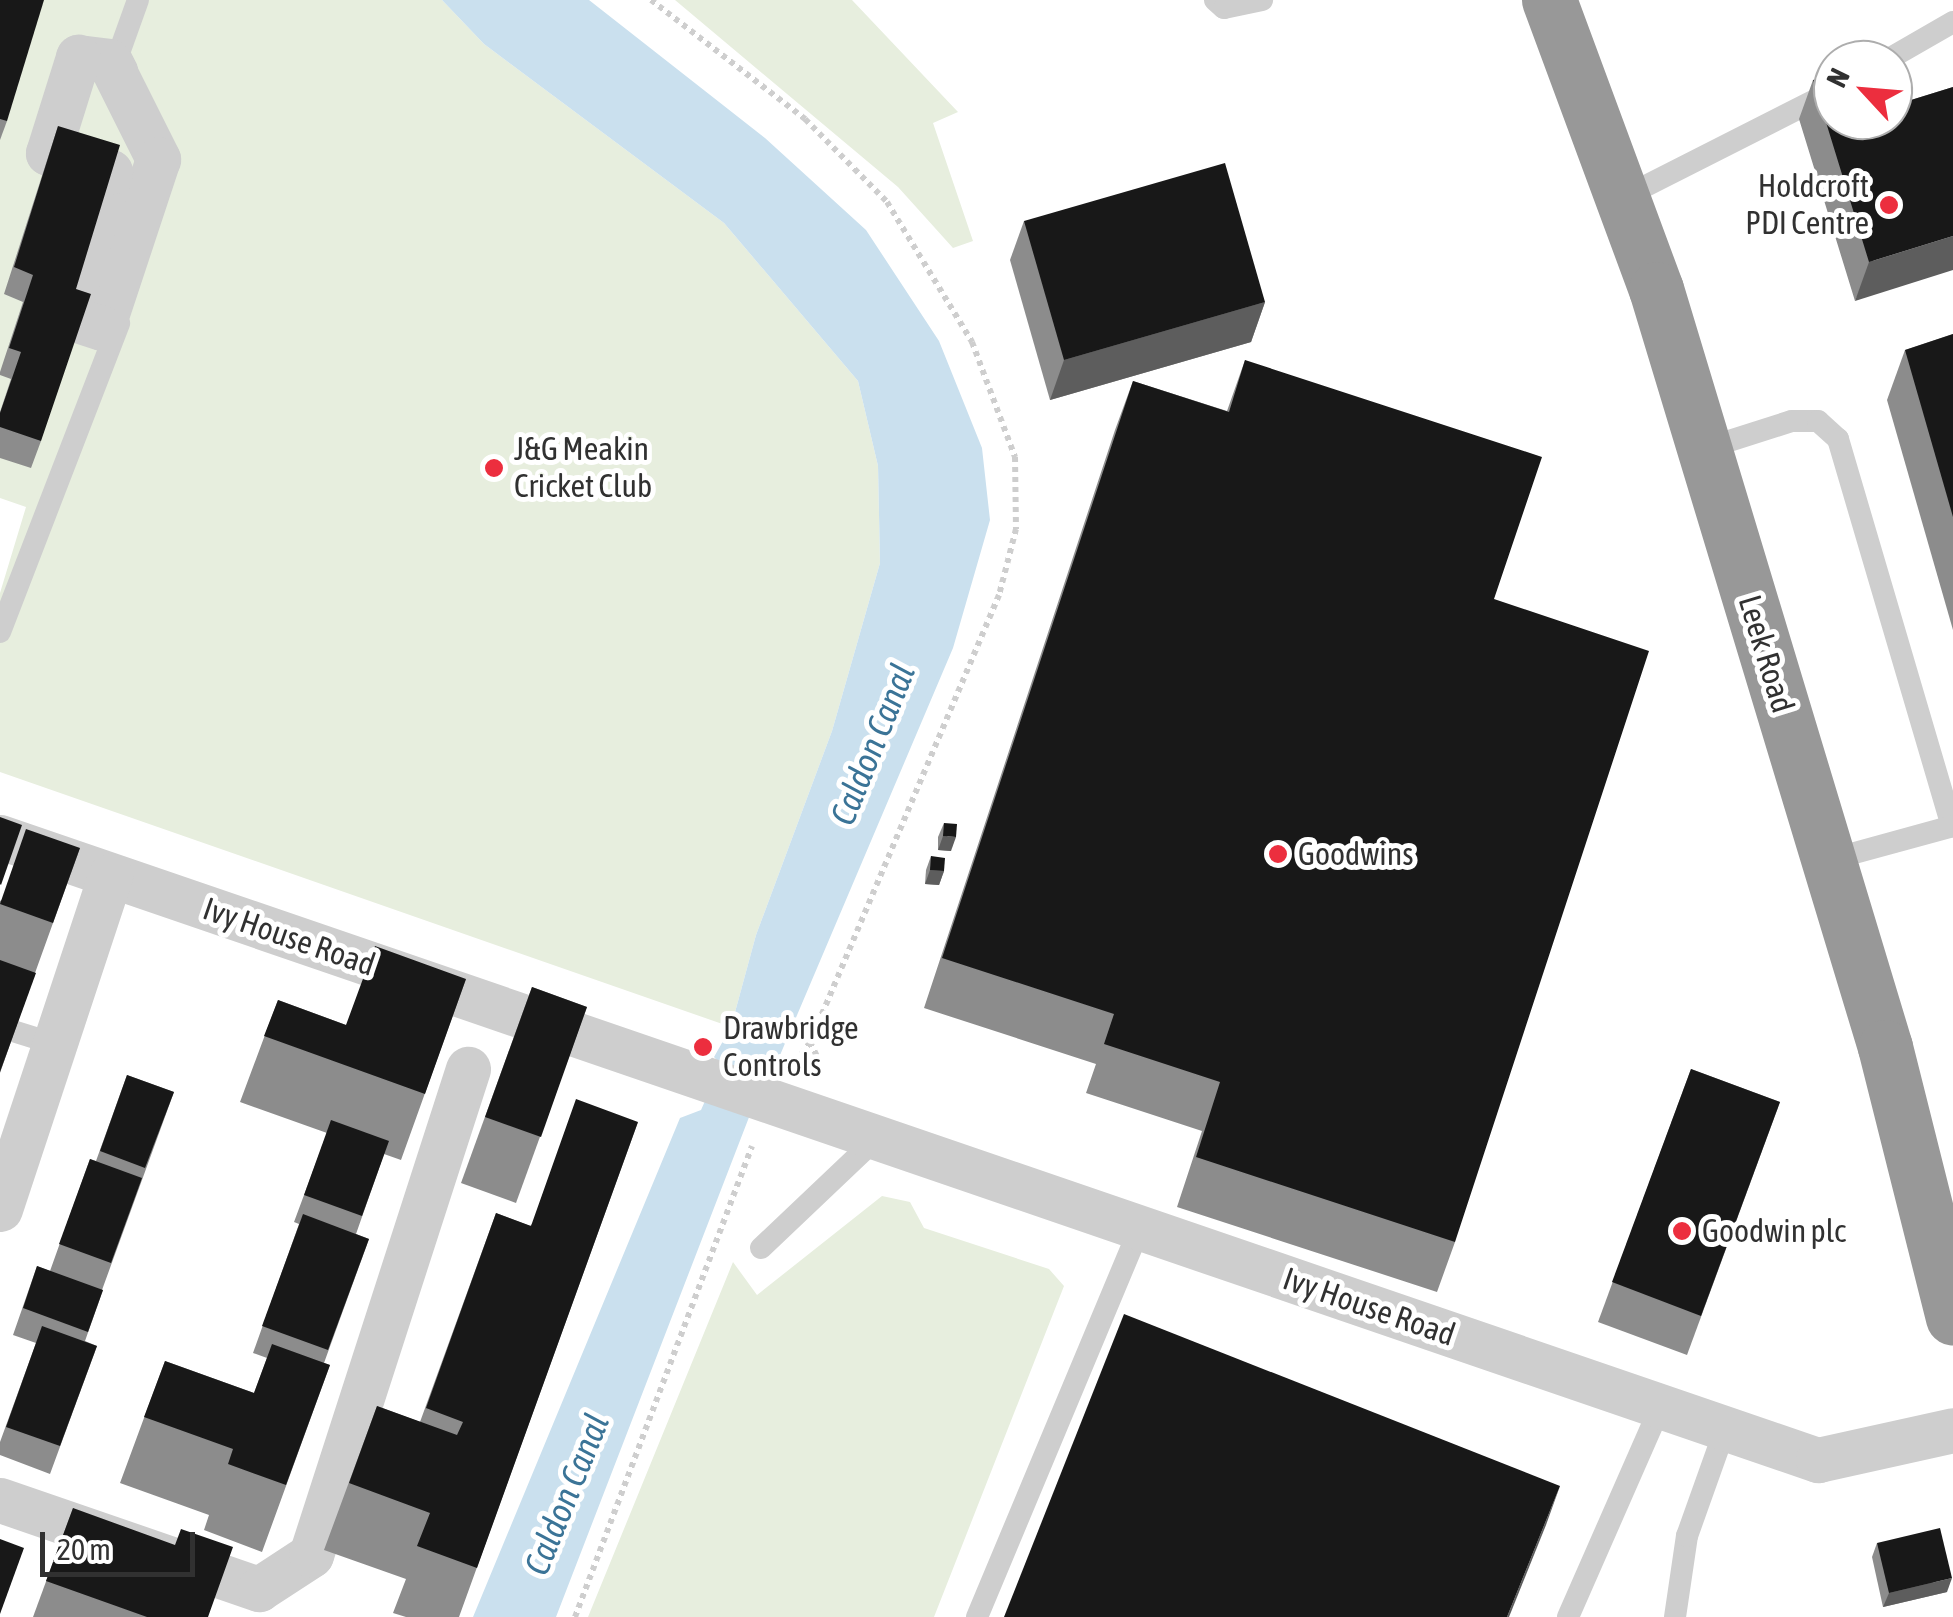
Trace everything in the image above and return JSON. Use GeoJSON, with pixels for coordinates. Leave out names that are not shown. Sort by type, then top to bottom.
{"type":"FeatureCollection","features":[{"type":"Feature","properties":{"kind":"highway","name":"Leek Road"},"geometry":{"type":"LineString","coordinates":[[1549,0],[1622,198],[1704,449],[1886,1047],[1953,1318]]}},
{"type":"Feature","properties":{"kind":"street"},"geometry":{"type":"LineString","coordinates":[[78,57],[109,61],[158,159],[102,328],[66,316],[110,172],[48,153],[78,57]]}},
{"type":"Feature","properties":{"kind":"street","name":"Ivy House Road"},"geometry":{"type":"LineString","coordinates":[[0,837],[691,1075],[789,1089],[878,1138],[1818,1460],[1953,1430]]}},
{"type":"Feature","properties":{"kind":"street"},"geometry":{"type":"LineString","coordinates":[[0,1209],[110,876]]}},
{"type":"Feature","properties":{"kind":"street"},"geometry":{"type":"LineString","coordinates":[[0,1500],[255,1603],[311,1555],[468,1069]]}},
{"type":"Feature","properties":{"kind":"lane"},"geometry":{"type":"LineString","coordinates":[[0,632],[178,171],[118,53],[138,0]]}},
{"type":"Feature","properties":{"kind":"lane"},"geometry":{"type":"LineString","coordinates":[[1215,0],[1224,8],[1262,0]]}},
{"type":"Feature","properties":{"kind":"lane"},"geometry":{"type":"LineString","coordinates":[[1913,45],[1953,22]]}},
{"type":"Feature","properties":{"kind":"lane"},"geometry":{"type":"LineString","coordinates":[[1622,198],[1813,101]]}},
{"type":"Feature","properties":{"kind":"lane"},"geometry":{"type":"LineString","coordinates":[[1704,449],[1792,421],[1818,420],[1838,439],[1952,827],[1828,860]]}},
{"type":"Feature","properties":{"kind":"lane"},"geometry":{"type":"LineString","coordinates":[[0,1026],[55,1044]]}},
{"type":"Feature","properties":{"kind":"lane"},"geometry":{"type":"LineString","coordinates":[[761,1248],[878,1138]]}},
{"type":"Feature","properties":{"kind":"lane"},"geometry":{"type":"LineString","coordinates":[[977,1617],[1140,1228]]}},
{"type":"Feature","properties":{"kind":"lane"},"geometry":{"type":"LineString","coordinates":[[1568,1617],[1660,1406]]}},
{"type":"Feature","properties":{"kind":"lane"},"geometry":{"type":"LineString","coordinates":[[1675,1617],[1687,1536],[1725,1429]]}},
{"type":"Feature","properties":{"kind":"path"},"geometry":{"type":"LineString","coordinates":[[651,0],[805,119],[887,202],[972,342],[1014,457],[1016,528],[999,595],[789,1089]]}},
{"type":"Feature","properties":{"kind":"path"},"geometry":{"type":"LineString","coordinates":[[575,1617],[754,1140]]}},
{"type":"Feature","properties":{"kind":"green space","name":"J&G Meakin Cricket Club"},"geometry":{"type":"Polygon","coordinates":[[[41,0],[442,0],[484,44],[724,223],[858,381],[878,466],[880,563],[832,731],[756,935],[731,1027],[0,772],[0,593],[26,507],[0,498],[0,136],[41,0]]]}},
{"type":"Feature","properties":{"kind":"green space"},"geometry":{"type":"Polygon","coordinates":[[[675,0],[852,0],[958,112],[933,123],[973,241],[953,248],[898,187],[675,0]]]}},
{"type":"Feature","properties":{"kind":"green space"},"geometry":{"type":"Polygon","coordinates":[[[882,1196],[910,1202],[924,1228],[1049,1269],[1064,1286],[934,1617],[588,1617],[733,1262],[757,1295],[882,1196]]]}},
{"type":"Feature","properties":{"kind":"water","name":"Caldon Canal"},"geometry":{"type":"Polygon","coordinates":[[[442,0],[589,0],[765,138],[866,230],[939,341],[982,448],[990,520],[953,648],[775,1067],[763,1081],[556,1617],[473,1617],[680,1118],[701,1110],[721,1065],[714,1057],[731,1027],[756,935],[832,731],[880,563],[878,466],[858,381],[724,223],[484,44],[442,0]]]}},
{"type":"Feature","properties":{"kind":"building"},"geometry":{"type":"Polygon","coordinates":[[[0,0],[44,0],[7,121],[0,119],[0,0]]]}},
{"type":"Feature","properties":{"kind":"building"},"geometry":{"type":"Polygon","coordinates":[[[1953,87],[1953,236],[1869,262],[1831,140],[1913,140],[1913,99],[1953,87]]]}},
{"type":"Feature","properties":{"kind":"building"},"geometry":{"type":"Polygon","coordinates":[[[58,126],[120,145],[76,289],[91,294],[41,441],[0,427],[0,413],[21,352],[9,348],[33,275],[14,267],[58,126]]]}},
{"type":"Feature","properties":{"kind":"building"},"geometry":{"type":"Polygon","coordinates":[[[1225,163],[1265,302],[1064,360],[1024,221],[1225,163]]]}},
{"type":"Feature","properties":{"kind":"building"},"geometry":{"type":"Polygon","coordinates":[[[1953,334],[1953,517],[1905,350],[1953,334]]]}},
{"type":"Feature","properties":{"kind":"building","name":"Goodwins"},"geometry":{"type":"Polygon","coordinates":[[[1245,360],[1542,457],[1494,599],[1649,651],[1455,1242],[1196,1157],[1220,1082],[1104,1044],[1114,1014],[942,958],[1133,381],[1229,412],[1245,360]]]}},
{"type":"Feature","properties":{"kind":"building"},"geometry":{"type":"Polygon","coordinates":[[[0,817],[22,825],[1,885],[0,884],[0,817]]]}},
{"type":"Feature","properties":{"kind":"building"},"geometry":{"type":"Polygon","coordinates":[[[944,823],[957,824],[956,837],[943,836],[944,823]]]}},
{"type":"Feature","properties":{"kind":"building"},"geometry":{"type":"Polygon","coordinates":[[[26,829],[80,848],[53,923],[0,904],[26,829]]]}},
{"type":"Feature","properties":{"kind":"building"},"geometry":{"type":"Polygon","coordinates":[[[931,856],[945,858],[944,871],[930,870],[931,856]]]}},
{"type":"Feature","properties":{"kind":"building"},"geometry":{"type":"Polygon","coordinates":[[[375,946],[466,979],[425,1094],[264,1036],[278,1000],[346,1025],[375,946]]]}},
{"type":"Feature","properties":{"kind":"building"},"geometry":{"type":"Polygon","coordinates":[[[0,960],[36,973],[0,1072],[0,960]]]}},
{"type":"Feature","properties":{"kind":"building"},"geometry":{"type":"Polygon","coordinates":[[[532,987],[587,1007],[541,1137],[485,1117],[532,987]]]}},
{"type":"Feature","properties":{"kind":"building","name":"Goodwin plc"},"geometry":{"type":"Polygon","coordinates":[[[1691,1069],[1780,1102],[1701,1316],[1612,1282],[1691,1069]]]}},
{"type":"Feature","properties":{"kind":"building"},"geometry":{"type":"Polygon","coordinates":[[[127,1075],[174,1092],[145,1168],[100,1151],[127,1075]]]}},
{"type":"Feature","properties":{"kind":"building"},"geometry":{"type":"Polygon","coordinates":[[[576,1099],[638,1122],[477,1568],[417,1546],[430,1513],[349,1483],[377,1406],[457,1435],[463,1422],[426,1408],[496,1213],[531,1226],[576,1099]]]}},
{"type":"Feature","properties":{"kind":"building"},"geometry":{"type":"Polygon","coordinates":[[[331,1120],[389,1141],[362,1216],[304,1195],[331,1120]]]}},
{"type":"Feature","properties":{"kind":"building"},"geometry":{"type":"Polygon","coordinates":[[[90,1159],[142,1178],[111,1263],[59,1244],[90,1159]]]}},
{"type":"Feature","properties":{"kind":"building"},"geometry":{"type":"Polygon","coordinates":[[[303,1214],[369,1239],[328,1350],[262,1326],[303,1214]]]}},
{"type":"Feature","properties":{"kind":"building"},"geometry":{"type":"Polygon","coordinates":[[[37,1266],[103,1290],[88,1332],[23,1308],[37,1266]]]}},
{"type":"Feature","properties":{"kind":"building"},"geometry":{"type":"Polygon","coordinates":[[[1124,1314],[1560,1486],[1507,1617],[1004,1617],[1124,1314]]]}},
{"type":"Feature","properties":{"kind":"building"},"geometry":{"type":"Polygon","coordinates":[[[42,1326],[97,1346],[60,1446],[6,1427],[42,1326]]]}},
{"type":"Feature","properties":{"kind":"building"},"geometry":{"type":"Polygon","coordinates":[[[272,1344],[330,1365],[286,1485],[228,1464],[233,1449],[144,1417],[165,1361],[254,1393],[272,1344]]]}},
{"type":"Feature","properties":{"kind":"building"},"geometry":{"type":"Polygon","coordinates":[[[73,1508],[175,1545],[181,1529],[233,1547],[208,1617],[147,1617],[46,1581],[73,1508]]]}},
{"type":"Feature","properties":{"kind":"building"},"geometry":{"type":"Polygon","coordinates":[[[1940,1528],[1952,1578],[1889,1593],[1877,1543],[1940,1528]]]}},
{"type":"Feature","properties":{"kind":"building"},"geometry":{"type":"Polygon","coordinates":[[[0,1539],[24,1548],[0,1614],[0,1539]]]}},
{"type":"Feature","properties":{"kind":"place","name":"Holdcroft PDI Centre"},"geometry":{"type":"Point","coordinates":[1889,205]}},
{"type":"Feature","properties":{"kind":"place","name":"J&G Meakin Cricket Club"},"geometry":{"type":"Point","coordinates":[494,468]}},
{"type":"Feature","properties":{"kind":"place","name":"Goodwins"},"geometry":{"type":"Point","coordinates":[1278,854]}},
{"type":"Feature","properties":{"kind":"place","name":"Drawbridge Controls"},"geometry":{"type":"Point","coordinates":[703,1047]}},
{"type":"Feature","properties":{"kind":"place","name":"Goodwin plc"},"geometry":{"type":"Point","coordinates":[1682,1231]}}]}
